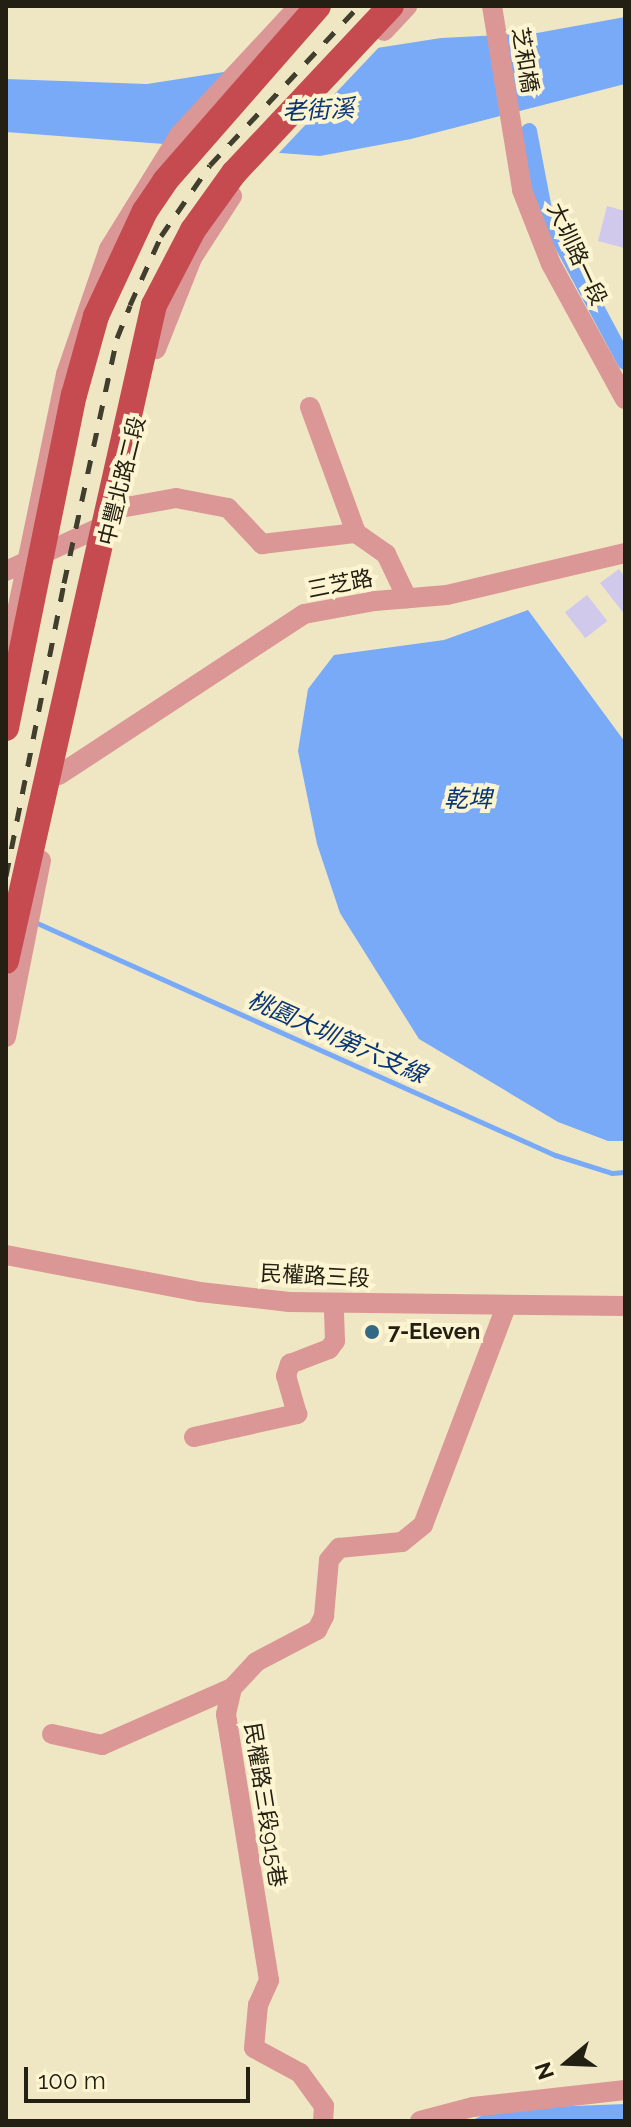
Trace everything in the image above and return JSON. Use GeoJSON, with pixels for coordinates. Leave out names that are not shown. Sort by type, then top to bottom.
{"type":"FeatureCollection","features":[{"type":"Feature","properties":{"kind":"main road"},"geometry":{"type":"LineString","coordinates":[[6,728],[34,555],[96,316],[145,211],[155,182],[318,6]]}},
{"type":"Feature","properties":{"kind":"main road","name":"中豐北路二段"},"geometry":{"type":"LineString","coordinates":[[6,961],[154,305],[193,230],[391,6]]}},
{"type":"Feature","properties":{"kind":"street"},"geometry":{"type":"LineString","coordinates":[[155,182],[180,134],[299,6]]}},
{"type":"Feature","properties":{"kind":"street","name":"中豐北路二段"},"geometry":{"type":"LineString","coordinates":[[243,172],[407,6]]}},
{"type":"Feature","properties":{"kind":"street","name":"芝和橋"},"geometry":{"type":"LineString","coordinates":[[492,6],[510,121]]}},
{"type":"Feature","properties":{"kind":"street","name":"大圳路一段"},"geometry":{"type":"LineString","coordinates":[[510,121],[522,190],[551,264],[625,399]]}},
{"type":"Feature","properties":{"kind":"street"},"geometry":{"type":"LineString","coordinates":[[310,407],[356,533],[386,554],[407,598]]}},
{"type":"Feature","properties":{"kind":"street"},"geometry":{"type":"LineString","coordinates":[[6,571],[108,518],[176,498],[228,508],[262,544],[356,533]]}},
{"type":"Feature","properties":{"kind":"street","name":"中豐北路二段"},"geometry":{"type":"LineString","coordinates":[[6,1037],[108,518]]}},
{"type":"Feature","properties":{"kind":"street","name":"三芝路"},"geometry":{"type":"LineString","coordinates":[[59,775],[304,614],[447,595],[625,553]]}},
{"type":"Feature","properties":{"kind":"street"},"geometry":{"type":"LineString","coordinates":[[6,664],[34,555]]}},
{"type":"Feature","properties":{"kind":"street","name":"民權路三段"},"geometry":{"type":"LineString","coordinates":[[6,1255],[200,1292],[334,1303],[625,1306]]}},
{"type":"Feature","properties":{"kind":"street"},"geometry":{"type":"LineString","coordinates":[[194,1437],[297,1414],[286,1376],[290,1364],[329,1349],[335,1341],[334,1303]]}},
{"type":"Feature","properties":{"kind":"street"},"geometry":{"type":"LineString","coordinates":[[52,1734],[102,1745],[232,1688],[256,1662],[317,1630],[324,1616],[329,1560],[339,1548],[402,1542],[423,1525],[506,1306]]}},
{"type":"Feature","properties":{"kind":"street","name":"民權路三段915巷"},"geometry":{"type":"LineString","coordinates":[[232,1688],[226,1714],[269,1980],[258,2005],[254,2048],[300,2073],[324,2106],[323,2121]]}},
{"type":"Feature","properties":{"kind":"street"},"geometry":{"type":"LineString","coordinates":[[420,2121],[473,2107],[625,2090]]}},
{"type":"Feature","properties":{"kind":"water","name":"老街溪"},"geometry":{"type":"Polygon","coordinates":[[[625,17],[625,84],[411,139],[320,156],[6,132],[6,79],[147,84],[441,38],[537,33],[625,17]]]}},
{"type":"Feature","properties":{"kind":"water","name":"乾埤"},"geometry":{"type":"Polygon","coordinates":[[[528,610],[625,742],[625,1141],[608,1141],[558,1122],[419,1039],[340,913],[317,844],[298,751],[308,689],[334,655],[444,640],[528,610]]]}},
{"type":"Feature","properties":{"kind":"water"},"geometry":{"type":"Polygon","coordinates":[[[625,2104],[625,2121],[470,2121],[497,2109],[625,2104]]]}},
{"type":"Feature","properties":{"kind":"pier"},"geometry":{"type":"Polygon","coordinates":[[[383,43],[276,156],[165,146],[234,67],[383,43]]]}},
{"type":"Feature","properties":{"kind":"building"},"geometry":{"type":"Polygon","coordinates":[[[607,206],[625,211],[624,248],[598,241],[607,206]]]}},
{"type":"Feature","properties":{"kind":"building"},"geometry":{"type":"Polygon","coordinates":[[[619,569],[625,577],[625,615],[600,583],[619,569]]]}},
{"type":"Feature","properties":{"kind":"building"},"geometry":{"type":"Polygon","coordinates":[[[587,595],[607,621],[585,638],[565,612],[587,595]]]}},
{"type":"Feature","properties":{"kind":"waterway"},"geometry":{"type":"LineString","coordinates":[[529,131],[544,210],[625,362]]}},
{"type":"Feature","properties":{"kind":"waterway","name":"桃園大圳第六支線"},"geometry":{"type":"LineString","coordinates":[[37,923],[555,1155],[612,1173],[625,1172]]}},
{"type":"Feature","properties":{"kind":"railway"},"geometry":{"type":"LineString","coordinates":[[6,876],[64,583],[117,338],[130,305],[161,236],[210,165],[359,6]]}},
{"type":"Feature","properties":{"kind":"place","name":"7-Eleven"},"geometry":{"type":"Point","coordinates":[372,1332]}}]}
